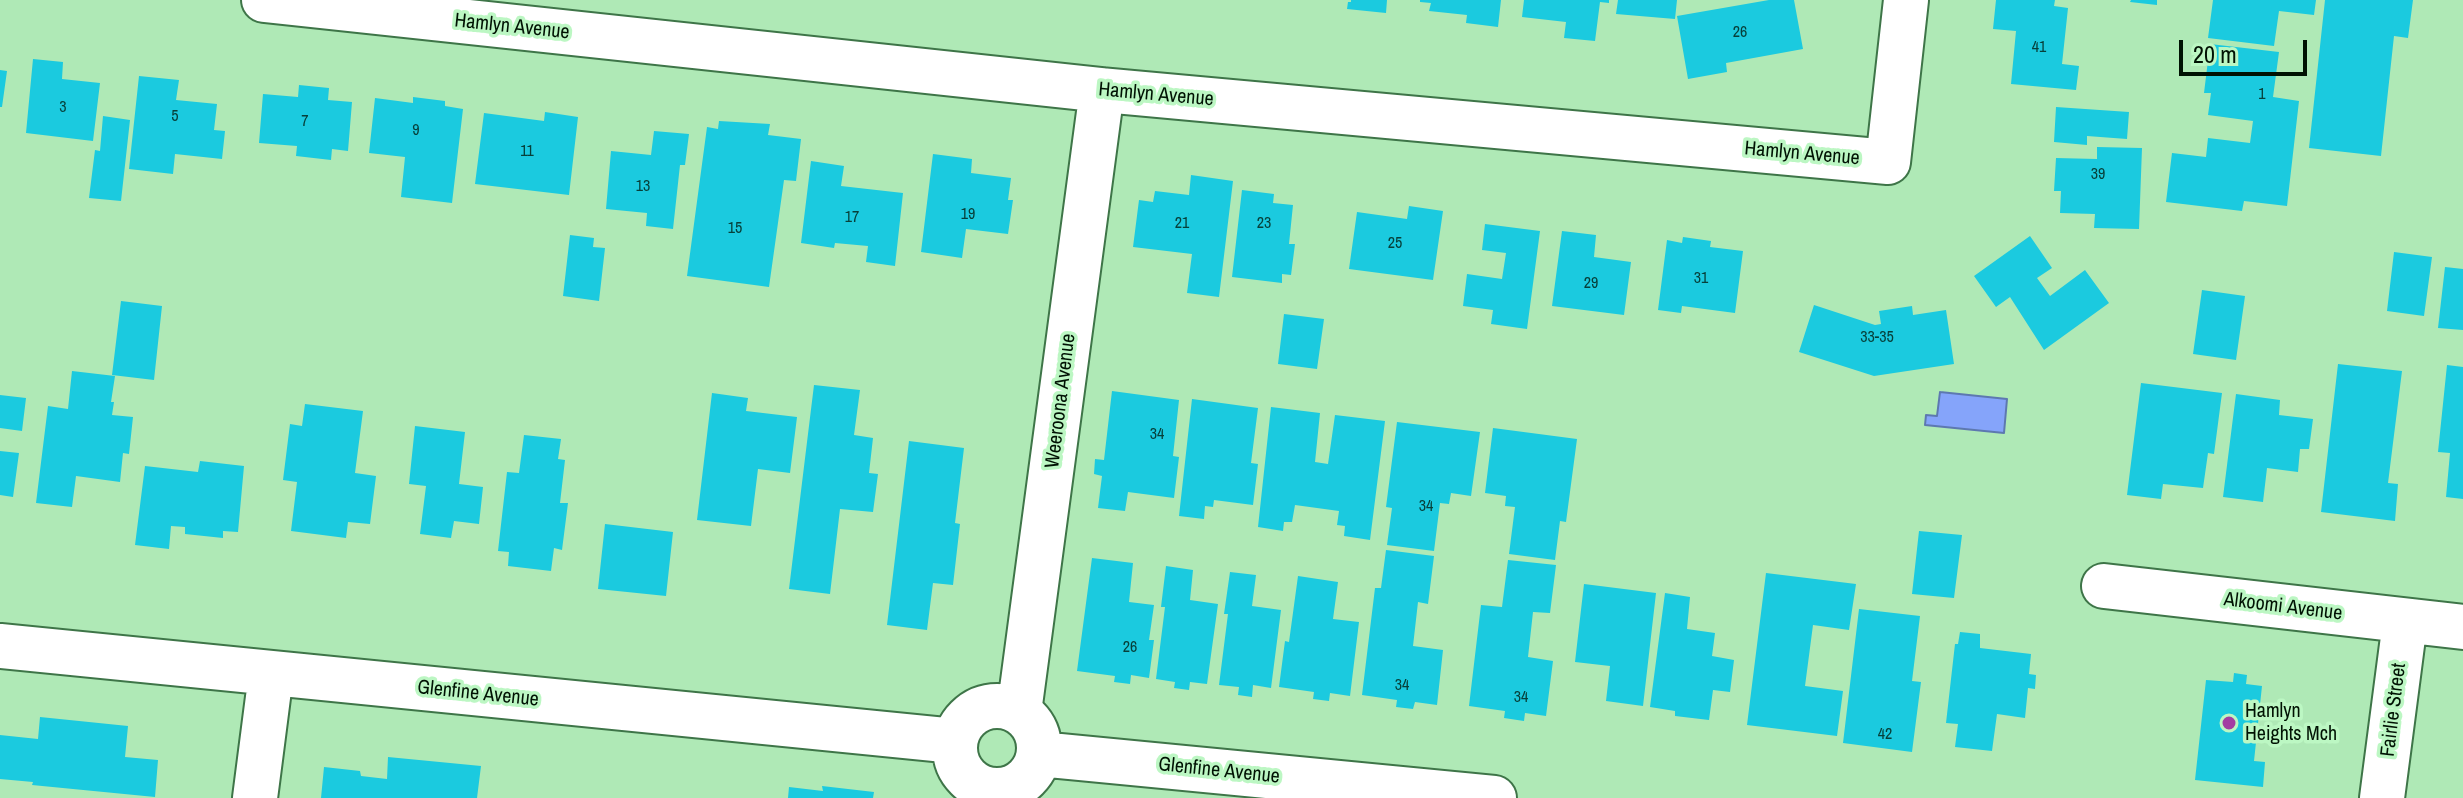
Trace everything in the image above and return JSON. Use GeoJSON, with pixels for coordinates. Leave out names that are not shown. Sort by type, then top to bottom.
{"type":"FeatureCollection","features":[{"type":"Feature","properties":{"kind":"street","name":"Hamlyn Avenue"},"geometry":{"type":"LineString","coordinates":[[264,0],[1102,90],[1888,162],[1906,0]]}},
{"type":"Feature","properties":{"kind":"street","name":"Weeroona Avenue"},"geometry":{"type":"LineString","coordinates":[[1019,712],[1102,90]]}},
{"type":"Feature","properties":{"kind":"street","name":"Alkoomi Avenue"},"geometry":{"type":"LineString","coordinates":[[2104,586],[2463,627]]}},
{"type":"Feature","properties":{"kind":"street","name":"Fairlie Street"},"geometry":{"type":"LineString","coordinates":[[2382,798],[2405,622]]}},
{"type":"Feature","properties":{"kind":"street","name":"Glenfine Avenue"},"geometry":{"type":"LineString","coordinates":[[0,646],[955,741]]}},
{"type":"Feature","properties":{"kind":"street"},"geometry":{"type":"LineString","coordinates":[[255,798],[271,674]]}},
{"type":"Feature","properties":{"kind":"street"},"geometry":{"type":"LineString","coordinates":[[1006,707],[1028,719],[1039,741],[1039,754],[1035,767],[1016,786],[1004,791],[976,792],[959,767],[955,741],[968,717],[980,709],[1006,707]]}},
{"type":"Feature","properties":{"kind":"street","name":"Glenfine Avenue"},"geometry":{"type":"LineString","coordinates":[[1039,754],[1494,798]]}},
{"type":"Feature","properties":{"kind":"water"},"geometry":{"type":"Polygon","coordinates":[[[1940,392],[2007,399],[2004,433],[1925,425],[1926,415],[1937,416],[1940,392]]]}},
{"type":"Feature","properties":{"kind":"building"},"geometry":{"type":"Polygon","coordinates":[[[1351,0],[1387,0],[1386,13],[1347,9],[1351,0]]]}},
{"type":"Feature","properties":{"kind":"building"},"geometry":{"type":"Polygon","coordinates":[[[1420,0],[1501,0],[1498,27],[1466,23],[1467,15],[1429,11],[1431,3],[1420,0]]]}},
{"type":"Feature","properties":{"kind":"building"},"geometry":{"type":"Polygon","coordinates":[[[1524,0],[1609,0],[1609,3],[1600,2],[1595,41],[1564,38],[1566,22],[1522,17],[1524,0]]]}},
{"type":"Feature","properties":{"kind":"building"},"geometry":{"type":"Polygon","coordinates":[[[1618,0],[1677,0],[1675,19],[1616,14],[1618,0]]]}},
{"type":"Feature","properties":{"kind":"building"},"geometry":{"type":"Polygon","coordinates":[[[1769,0],[1794,0],[1803,49],[1726,63],[1727,72],[1688,79],[1677,16],[1769,0]]]}},
{"type":"Feature","properties":{"kind":"building"},"geometry":{"type":"Polygon","coordinates":[[[1996,0],[2055,0],[2054,6],[2068,8],[2062,64],[2079,66],[2076,90],[2011,84],[2016,31],[1993,29],[1996,0]]]}},
{"type":"Feature","properties":{"kind":"building"},"geometry":{"type":"Polygon","coordinates":[[[2157,0],[2157,5],[2130,2],[2157,0]]]}},
{"type":"Feature","properties":{"kind":"building"},"geometry":{"type":"Polygon","coordinates":[[[2213,0],[2316,0],[2314,15],[2279,11],[2274,46],[2208,38],[2213,0]]]}},
{"type":"Feature","properties":{"kind":"building"},"geometry":{"type":"Polygon","coordinates":[[[2325,0],[2413,0],[2408,38],[2394,36],[2381,156],[2309,148],[2325,0]]]}},
{"type":"Feature","properties":{"kind":"building"},"geometry":{"type":"Polygon","coordinates":[[[2210,44],[2279,52],[2273,97],[2299,101],[2287,206],[2244,201],[2242,211],[2166,202],[2172,153],[2206,157],[2208,138],[2250,143],[2253,121],[2208,115],[2211,93],[2204,93],[2210,44]]]}},
{"type":"Feature","properties":{"kind":"building"},"geometry":{"type":"Polygon","coordinates":[[[33,59],[63,62],[62,79],[100,83],[93,141],[26,133],[33,59]]]}},
{"type":"Feature","properties":{"kind":"building"},"geometry":{"type":"Polygon","coordinates":[[[0,70],[7,71],[2,107],[0,107],[0,70]]]}},
{"type":"Feature","properties":{"kind":"building"},"geometry":{"type":"Polygon","coordinates":[[[139,76],[179,80],[176,100],[217,104],[214,130],[225,131],[222,159],[175,154],[173,174],[129,169],[139,76]]]}},
{"type":"Feature","properties":{"kind":"building"},"geometry":{"type":"Polygon","coordinates":[[[299,85],[329,88],[328,100],[352,102],[348,151],[332,149],[331,160],[296,156],[297,146],[259,143],[263,94],[298,97],[299,85]]]}},
{"type":"Feature","properties":{"kind":"building"},"geometry":{"type":"Polygon","coordinates":[[[413,97],[445,101],[445,106],[463,109],[452,203],[401,197],[405,157],[369,153],[375,98],[413,103],[413,97]]]}},
{"type":"Feature","properties":{"kind":"building"},"geometry":{"type":"Polygon","coordinates":[[[2056,107],[2129,112],[2127,139],[2087,136],[2087,145],[2054,142],[2056,107]]]}},
{"type":"Feature","properties":{"kind":"building"},"geometry":{"type":"Polygon","coordinates":[[[545,112],[578,117],[569,195],[475,184],[484,113],[544,121],[545,112]]]}},
{"type":"Feature","properties":{"kind":"building"},"geometry":{"type":"Polygon","coordinates":[[[103,116],[130,120],[121,201],[89,198],[95,150],[100,151],[103,116]]]}},
{"type":"Feature","properties":{"kind":"building"},"geometry":{"type":"Polygon","coordinates":[[[719,121],[770,124],[768,135],[801,139],[796,181],[784,180],[769,287],[687,276],[707,127],[718,129],[719,121]]]}},
{"type":"Feature","properties":{"kind":"building"},"geometry":{"type":"Polygon","coordinates":[[[654,131],[689,134],[685,165],[680,165],[673,229],[646,226],[647,213],[606,209],[611,151],[651,155],[654,131]]]}},
{"type":"Feature","properties":{"kind":"building"},"geometry":{"type":"Polygon","coordinates":[[[2097,147],[2142,148],[2139,229],[2094,228],[2095,214],[2060,213],[2061,191],[2054,191],[2056,158],[2097,159],[2097,147]]]}},
{"type":"Feature","properties":{"kind":"building"},"geometry":{"type":"Polygon","coordinates":[[[933,154],[972,159],[971,173],[1011,178],[1008,200],[1013,200],[1008,234],[966,229],[962,258],[921,252],[933,154]]]}},
{"type":"Feature","properties":{"kind":"building"},"geometry":{"type":"Polygon","coordinates":[[[811,161],[844,166],[841,186],[903,193],[895,266],[866,262],[868,246],[835,243],[834,248],[801,243],[811,161]]]}},
{"type":"Feature","properties":{"kind":"building"},"geometry":{"type":"Polygon","coordinates":[[[1191,175],[1233,181],[1219,297],[1187,293],[1192,254],[1133,247],[1139,200],[1153,202],[1155,191],[1189,195],[1191,175]]]}},
{"type":"Feature","properties":{"kind":"building"},"geometry":{"type":"Polygon","coordinates":[[[1242,190],[1274,194],[1273,203],[1293,205],[1289,244],[1295,244],[1291,275],[1282,274],[1282,283],[1232,277],[1242,190]]]}},
{"type":"Feature","properties":{"kind":"building"},"geometry":{"type":"Polygon","coordinates":[[[1409,206],[1443,211],[1433,280],[1349,269],[1357,212],[1407,219],[1409,206]]]}},
{"type":"Feature","properties":{"kind":"building"},"geometry":{"type":"Polygon","coordinates":[[[1485,224],[1540,231],[1527,329],[1491,324],[1493,310],[1463,306],[1467,274],[1502,279],[1506,253],[1482,250],[1485,224]]]}},
{"type":"Feature","properties":{"kind":"building"},"geometry":{"type":"Polygon","coordinates":[[[1562,231],[1596,235],[1594,257],[1631,262],[1624,315],[1552,306],[1562,231]]]}},
{"type":"Feature","properties":{"kind":"building"},"geometry":{"type":"Polygon","coordinates":[[[570,235],[594,238],[593,247],[605,248],[599,301],[563,296],[570,235]]]}},
{"type":"Feature","properties":{"kind":"building"},"geometry":{"type":"Polygon","coordinates":[[[2030,236],[2052,268],[2037,278],[2050,296],[2085,270],[2109,303],[2044,350],[2010,297],[1996,307],[1974,276],[2030,236]]]}},
{"type":"Feature","properties":{"kind":"building"},"geometry":{"type":"Polygon","coordinates":[[[1683,237],[1711,241],[1710,247],[1743,251],[1735,313],[1682,306],[1681,313],[1658,310],[1667,240],[1682,243],[1683,237]]]}},
{"type":"Feature","properties":{"kind":"building"},"geometry":{"type":"Polygon","coordinates":[[[2394,252],[2432,257],[2424,316],[2387,311],[2394,252]]]}},
{"type":"Feature","properties":{"kind":"building"},"geometry":{"type":"Polygon","coordinates":[[[2445,267],[2463,269],[2463,330],[2438,328],[2445,267]]]}},
{"type":"Feature","properties":{"kind":"building"},"geometry":{"type":"Polygon","coordinates":[[[2202,290],[2245,296],[2236,360],[2193,354],[2202,290]]]}},
{"type":"Feature","properties":{"kind":"building"},"geometry":{"type":"Polygon","coordinates":[[[121,301],[162,306],[154,380],[112,375],[121,301]]]}},
{"type":"Feature","properties":{"kind":"building"},"geometry":{"type":"Polygon","coordinates":[[[1814,305],[1875,325],[1881,324],[1879,311],[1912,306],[1913,315],[1946,310],[1954,364],[1874,376],[1799,352],[1814,305]]]}},
{"type":"Feature","properties":{"kind":"building"},"geometry":{"type":"Polygon","coordinates":[[[1284,314],[1324,319],[1317,369],[1278,364],[1284,314]]]}},
{"type":"Feature","properties":{"kind":"building"},"geometry":{"type":"Polygon","coordinates":[[[2338,364],[2402,371],[2388,483],[2398,484],[2395,521],[2321,512],[2338,364]]]}},
{"type":"Feature","properties":{"kind":"building"},"geometry":{"type":"Polygon","coordinates":[[[2447,365],[2463,367],[2463,499],[2446,497],[2450,453],[2438,452],[2447,365]]]}},
{"type":"Feature","properties":{"kind":"building"},"geometry":{"type":"Polygon","coordinates":[[[72,371],[115,376],[112,415],[133,417],[129,454],[123,453],[120,482],[76,476],[72,507],[36,503],[48,406],[68,409],[72,371]]]}},
{"type":"Feature","properties":{"kind":"building"},"geometry":{"type":"Polygon","coordinates":[[[2141,383],[2222,393],[2214,454],[2208,453],[2203,488],[2163,484],[2161,499],[2127,495],[2141,383]]]}},
{"type":"Feature","properties":{"kind":"building"},"geometry":{"type":"Polygon","coordinates":[[[814,385],[860,390],[854,435],[873,438],[869,473],[878,474],[873,512],[840,509],[830,594],[789,589],[814,385]]]}},
{"type":"Feature","properties":{"kind":"building"},"geometry":{"type":"Polygon","coordinates":[[[1112,391],[1179,400],[1173,456],[1179,457],[1174,498],[1128,492],[1125,511],[1098,508],[1102,476],[1094,474],[1095,459],[1104,460],[1112,391]]]}},
{"type":"Feature","properties":{"kind":"building"},"geometry":{"type":"Polygon","coordinates":[[[712,393],[748,398],[746,411],[797,417],[790,473],[758,469],[751,526],[697,520],[712,393]]]}},
{"type":"Feature","properties":{"kind":"building"},"geometry":{"type":"Polygon","coordinates":[[[2236,394],[2280,400],[2279,415],[2313,419],[2309,449],[2300,449],[2298,472],[2267,468],[2263,502],[2223,497],[2236,394]]]}},
{"type":"Feature","properties":{"kind":"building"},"geometry":{"type":"Polygon","coordinates":[[[0,395],[26,398],[22,431],[0,428],[0,395]]]}},
{"type":"Feature","properties":{"kind":"building"},"geometry":{"type":"Polygon","coordinates":[[[1192,399],[1258,408],[1251,463],[1258,464],[1253,505],[1214,500],[1213,507],[1205,506],[1204,519],[1179,516],[1192,399]]]}},
{"type":"Feature","properties":{"kind":"building"},"geometry":{"type":"Polygon","coordinates":[[[305,404],[363,411],[355,473],[376,476],[370,524],[348,522],[346,538],[291,531],[297,482],[283,480],[290,424],[302,426],[305,404]]]}},
{"type":"Feature","properties":{"kind":"building"},"geometry":{"type":"Polygon","coordinates":[[[1271,407],[1320,413],[1315,462],[1328,464],[1335,415],[1385,421],[1370,540],[1344,536],[1345,526],[1337,525],[1339,511],[1295,505],[1292,522],[1284,522],[1283,531],[1258,527],[1271,407]]]}},
{"type":"Feature","properties":{"kind":"building"},"geometry":{"type":"Polygon","coordinates":[[[1397,422],[1480,432],[1471,496],[1451,493],[1449,504],[1440,503],[1434,551],[1387,545],[1392,508],[1386,507],[1397,422]]]}},
{"type":"Feature","properties":{"kind":"building"},"geometry":{"type":"Polygon","coordinates":[[[415,426],[465,432],[459,484],[483,487],[479,524],[454,521],[451,538],[420,534],[426,486],[409,484],[415,426]]]}},
{"type":"Feature","properties":{"kind":"building"},"geometry":{"type":"Polygon","coordinates":[[[1493,428],[1577,439],[1566,522],[1560,521],[1555,560],[1509,554],[1515,507],[1505,506],[1506,496],[1485,493],[1493,428]]]}},
{"type":"Feature","properties":{"kind":"building"},"geometry":{"type":"Polygon","coordinates":[[[524,435],[561,439],[558,459],[565,460],[560,503],[568,503],[562,550],[554,548],[551,571],[508,566],[509,552],[498,551],[507,472],[519,473],[524,435]]]}},
{"type":"Feature","properties":{"kind":"building"},"geometry":{"type":"Polygon","coordinates":[[[909,441],[964,448],[955,523],[960,524],[953,585],[933,583],[927,630],[887,625],[909,441]]]}},
{"type":"Feature","properties":{"kind":"building"},"geometry":{"type":"Polygon","coordinates":[[[0,451],[19,453],[13,497],[0,495],[0,451]]]}},
{"type":"Feature","properties":{"kind":"building"},"geometry":{"type":"Polygon","coordinates":[[[200,461],[244,466],[238,532],[223,531],[223,538],[185,534],[185,527],[171,526],[169,549],[135,545],[145,466],[198,472],[200,461]]]}},
{"type":"Feature","properties":{"kind":"building"},"geometry":{"type":"Polygon","coordinates":[[[605,524],[673,532],[666,596],[598,589],[605,524]]]}},
{"type":"Feature","properties":{"kind":"building"},"geometry":{"type":"Polygon","coordinates":[[[1919,531],[1962,535],[1954,598],[1912,594],[1919,531]]]}},
{"type":"Feature","properties":{"kind":"building"},"geometry":{"type":"Polygon","coordinates":[[[1386,550],[1434,556],[1428,604],[1418,602],[1413,646],[1443,650],[1437,705],[1415,702],[1413,709],[1396,707],[1397,700],[1362,695],[1375,588],[1381,588],[1386,550]]]}},
{"type":"Feature","properties":{"kind":"building"},"geometry":{"type":"Polygon","coordinates":[[[1092,558],[1133,563],[1129,602],[1154,605],[1149,640],[1154,640],[1149,678],[1131,675],[1130,684],[1114,682],[1115,676],[1077,671],[1092,558]]]}},
{"type":"Feature","properties":{"kind":"building"},"geometry":{"type":"Polygon","coordinates":[[[1508,560],[1556,565],[1550,613],[1533,612],[1528,657],[1553,661],[1546,716],[1525,713],[1524,721],[1504,718],[1505,711],[1469,706],[1481,605],[1502,607],[1508,560]]]}},
{"type":"Feature","properties":{"kind":"building"},"geometry":{"type":"Polygon","coordinates":[[[1166,566],[1193,570],[1190,600],[1218,604],[1207,684],[1190,682],[1189,690],[1174,688],[1175,682],[1156,679],[1165,607],[1161,607],[1166,566]]]}},
{"type":"Feature","properties":{"kind":"building"},"geometry":{"type":"Polygon","coordinates":[[[1230,572],[1256,575],[1252,606],[1281,610],[1271,688],[1253,685],[1252,697],[1238,695],[1239,687],[1219,685],[1230,572]]]}},
{"type":"Feature","properties":{"kind":"building"},"geometry":{"type":"Polygon","coordinates":[[[1766,573],[1856,584],[1849,630],[1813,625],[1805,686],[1843,691],[1837,736],[1747,725],[1766,573]]]}},
{"type":"Feature","properties":{"kind":"building"},"geometry":{"type":"Polygon","coordinates":[[[1298,576],[1338,582],[1333,619],[1359,622],[1350,696],[1330,693],[1329,701],[1313,699],[1314,692],[1279,687],[1298,576]]]}},
{"type":"Feature","properties":{"kind":"building"},"geometry":{"type":"Polygon","coordinates":[[[1584,584],[1656,593],[1643,706],[1606,701],[1610,666],[1575,662],[1584,584]]]}},
{"type":"Feature","properties":{"kind":"building"},"geometry":{"type":"Polygon","coordinates":[[[1665,593],[1690,597],[1687,629],[1715,633],[1712,656],[1734,660],[1730,692],[1713,690],[1709,720],[1675,716],[1675,711],[1650,707],[1665,593]]]}},
{"type":"Feature","properties":{"kind":"building"},"geometry":{"type":"Polygon","coordinates":[[[1859,609],[1920,616],[1912,681],[1921,682],[1912,752],[1843,743],[1859,609]]]}},
{"type":"Feature","properties":{"kind":"building"},"geometry":{"type":"Polygon","coordinates":[[[1960,632],[1980,634],[1980,648],[2031,654],[2029,674],[2036,675],[2035,689],[2028,688],[2025,718],[1997,714],[1992,751],[1955,747],[1958,724],[1946,723],[1955,644],[1958,644],[1960,632]]]}},
{"type":"Feature","properties":{"kind":"building","name":"Hamlyn Heights Mch"},"geometry":{"type":"Polygon","coordinates":[[[2234,673],[2247,675],[2246,684],[2262,686],[2254,761],[2265,762],[2263,787],[2195,780],[2206,680],[2233,682],[2234,673]]]}},
{"type":"Feature","properties":{"kind":"building"},"geometry":{"type":"Polygon","coordinates":[[[40,717],[128,726],[125,757],[158,760],[155,797],[0,779],[0,735],[38,739],[40,717]]]}},
{"type":"Feature","properties":{"kind":"building"},"geometry":{"type":"Polygon","coordinates":[[[388,757],[481,766],[477,798],[321,798],[324,767],[360,771],[361,776],[387,779],[388,757]]]}},
{"type":"Feature","properties":{"kind":"building"},"geometry":{"type":"Polygon","coordinates":[[[822,786],[874,792],[873,798],[788,798],[789,787],[823,791],[822,786]]]}},
{"type":"Feature","properties":{"kind":"place","name":"Hamlyn Heights Mch"},"geometry":{"type":"Point","coordinates":[2229,723]}}]}
